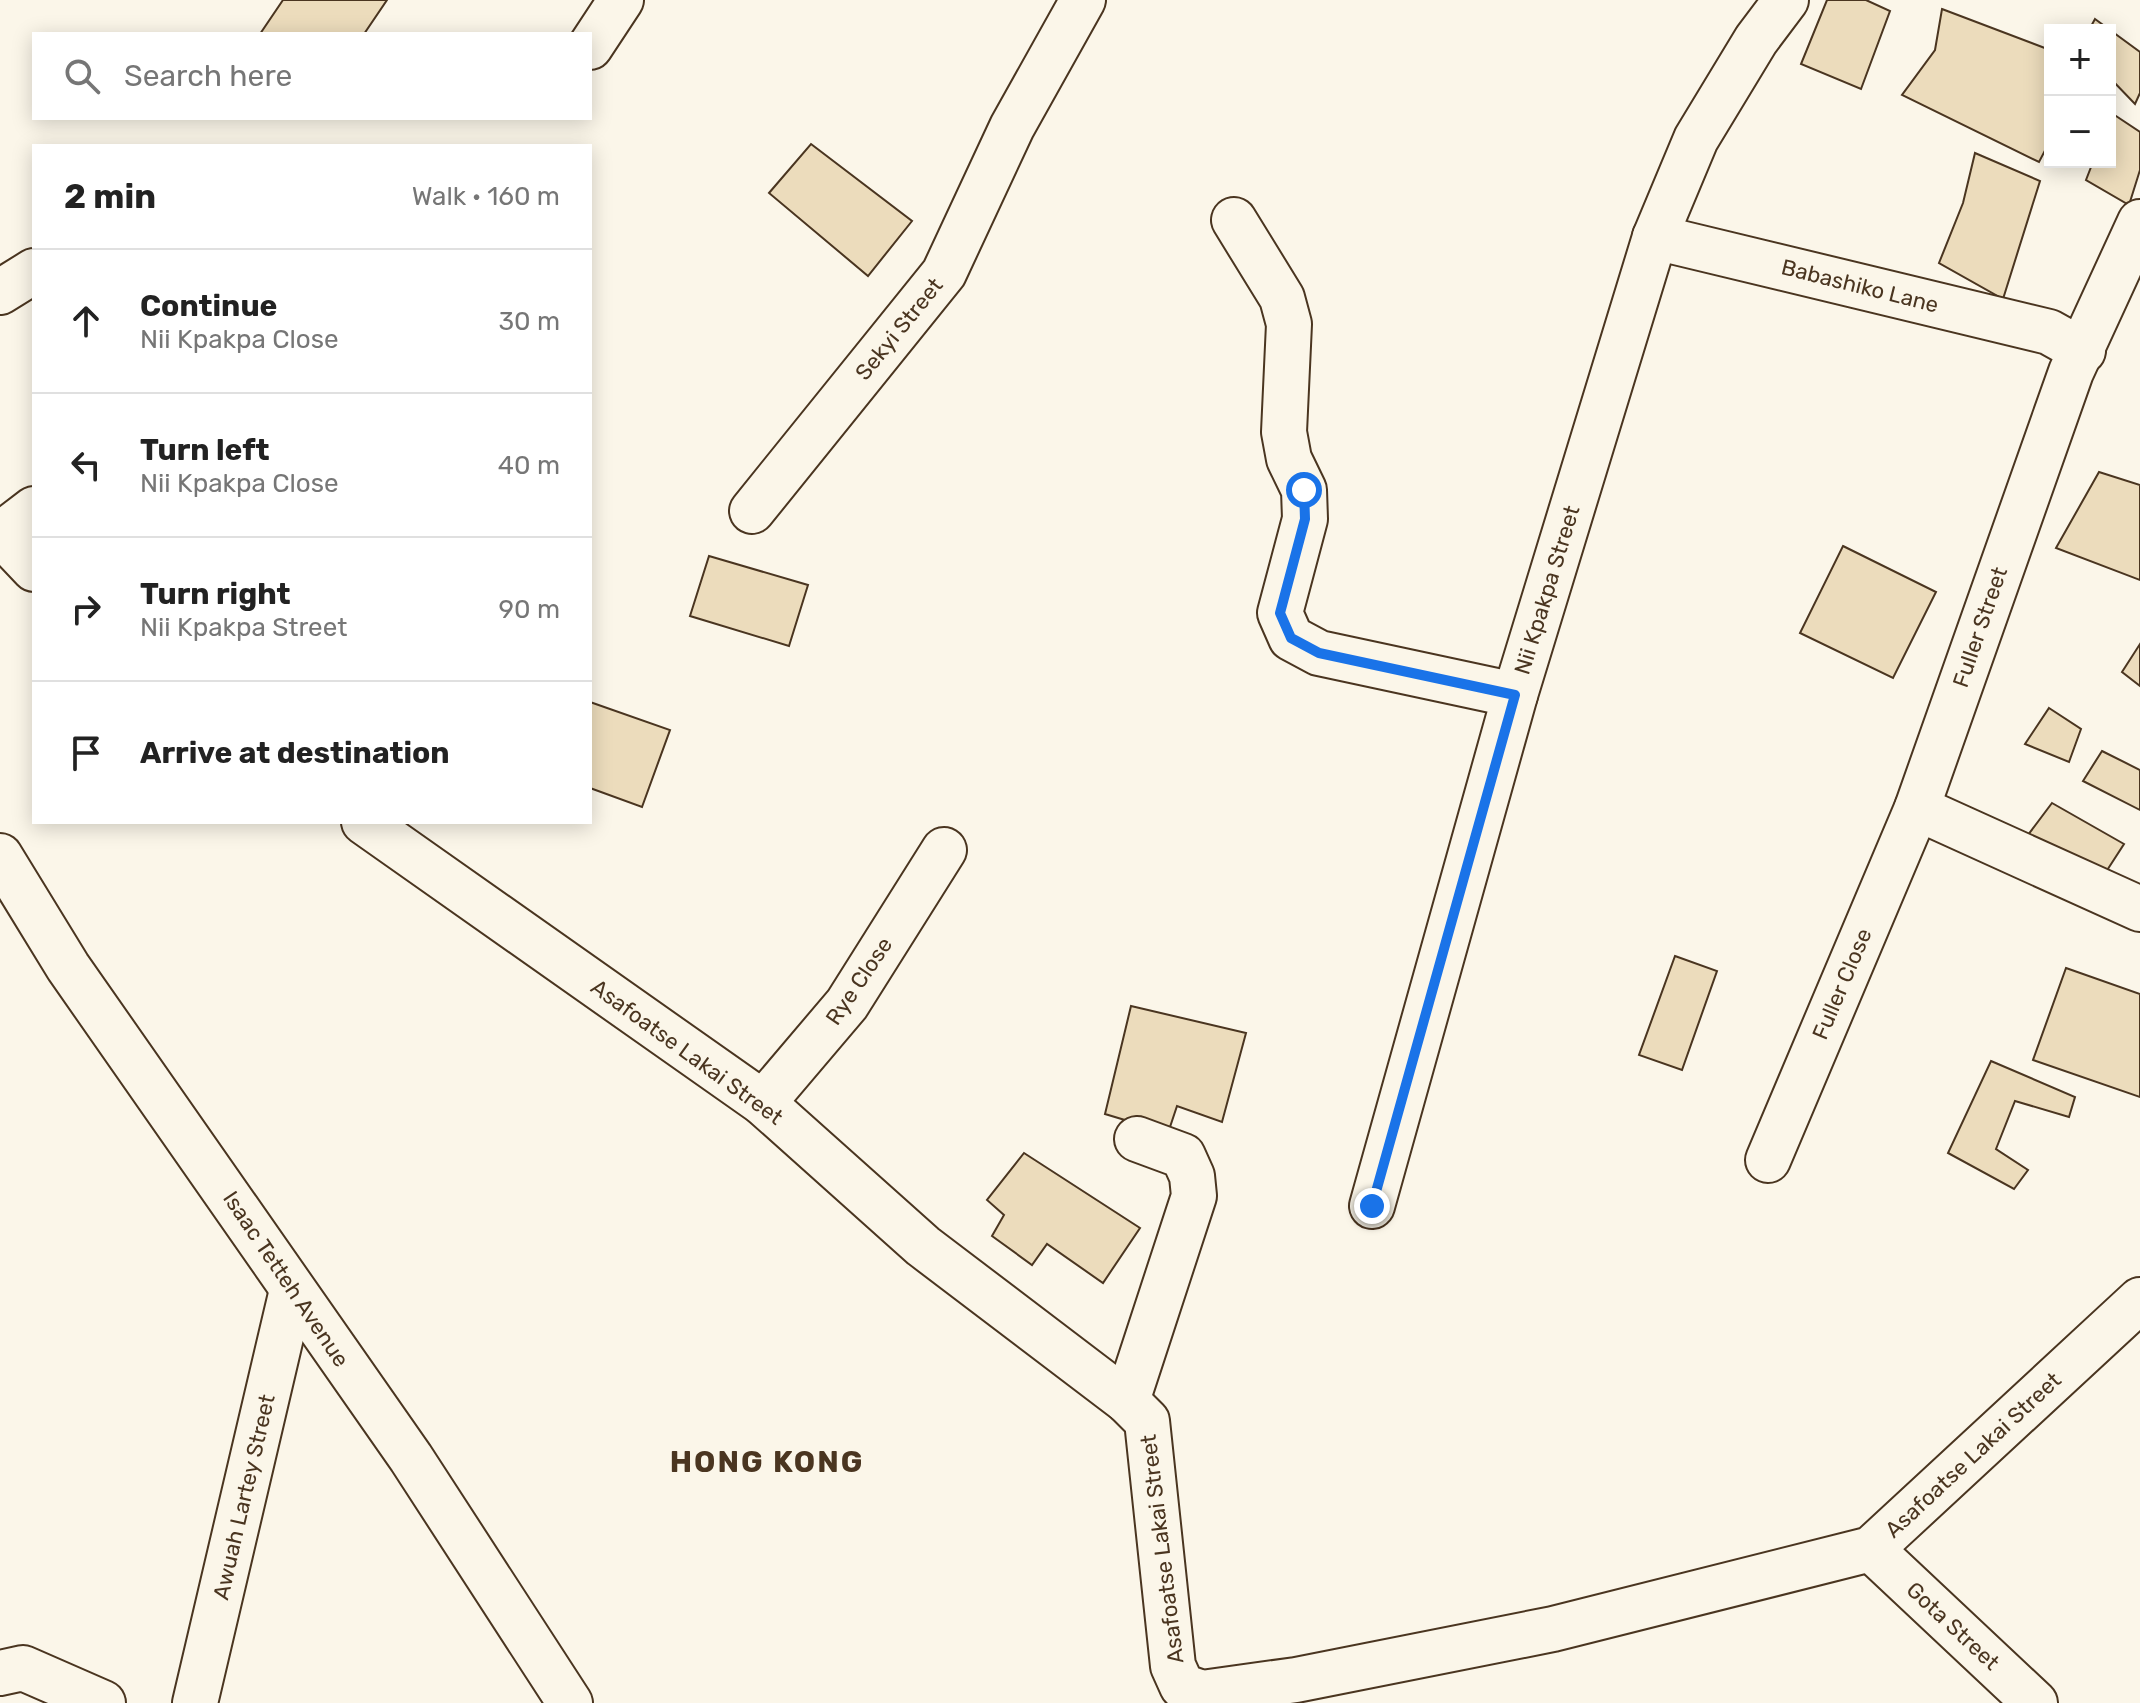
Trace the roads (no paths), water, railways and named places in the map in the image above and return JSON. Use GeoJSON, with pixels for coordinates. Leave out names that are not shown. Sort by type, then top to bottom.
{"type":"FeatureCollection","features":[{"type":"Feature","properties":{"kind":"street"},"geometry":{"type":"LineString","coordinates":[[592,44],[621,0]]}},
{"type":"Feature","properties":{"kind":"street","name":"Sekyi Street"},"geometry":{"type":"LineString","coordinates":[[752,511],[944,273],[1012,127],[1083,0]]}},
{"type":"Feature","properties":{"kind":"street","name":"Nii Kpakpa Street"},"geometry":{"type":"LineString","coordinates":[[1372,1206],[1515,695],[1655,237],[1696,139],[1756,40],[1786,0]]}},
{"type":"Feature","properties":{"kind":"street"},"geometry":{"type":"LineString","coordinates":[[1234,220],[1282,298],[1289,324],[1284,432],[1289,459],[1304,490],[1305,519],[1280,613],[1291,638],[1319,653],[1515,695]]}},
{"type":"Feature","properties":{"kind":"street","name":"Fuller Street"},"geometry":{"type":"LineString","coordinates":[[1917,808],[2071,372],[2073,345],[2140,222]]}},
{"type":"Feature","properties":{"kind":"street","name":"Babashiko Lane"},"geometry":{"type":"LineString","coordinates":[[1655,237],[2073,345]]}},
{"type":"Feature","properties":{"kind":"street"},"geometry":{"type":"LineString","coordinates":[[0,292],[32,272]]}},
{"type":"Feature","properties":{"kind":"street"},"geometry":{"type":"LineString","coordinates":[[32,510],[0,534],[32,567]]}},
{"type":"Feature","properties":{"kind":"street"},"geometry":{"type":"LineString","coordinates":[[1917,808],[2140,909]]}},
{"type":"Feature","properties":{"kind":"street","name":"Fuller Close"},"geometry":{"type":"LineString","coordinates":[[1768,1160],[1917,808]]}},
{"type":"Feature","properties":{"kind":"street","name":"Asafoatse Lakai Street"},"geometry":{"type":"LineString","coordinates":[[367,824],[763,1103],[912,1237],[1127,1401],[1147,1421],[1173,1666],[1167,1694],[1202,1693],[1357,1668],[1553,1629],[1871,1549],[2140,1300]]}},
{"type":"Feature","properties":{"kind":"street","name":"Rye Close"},"geometry":{"type":"LineString","coordinates":[[763,1103],[847,1004],[944,850]]}},
{"type":"Feature","properties":{"kind":"street","name":"Isaac Tetteh Avenue"},"geometry":{"type":"LineString","coordinates":[[0,856],[68,967],[411,1458],[570,1703]]}},
{"type":"Feature","properties":{"kind":"street"},"geometry":{"type":"LineString","coordinates":[[1127,1401],[1194,1196],[1192,1176],[1183,1156],[1137,1139]]}},
{"type":"Feature","properties":{"kind":"street","name":"Awuah Lartey Street"},"geometry":{"type":"LineString","coordinates":[[195,1703],[292,1290]]}},
{"type":"Feature","properties":{"kind":"street","name":"Gota Street"},"geometry":{"type":"LineString","coordinates":[[1871,1549],[2035,1703]]}},
{"type":"Feature","properties":{"kind":"street"},"geometry":{"type":"LineString","coordinates":[[0,1673],[23,1668],[103,1703]]}},
{"type":"Feature","properties":{"kind":"district","name":"HONG KONG"},"geometry":{"type":"Point","coordinates":[767,1462]}}]}
